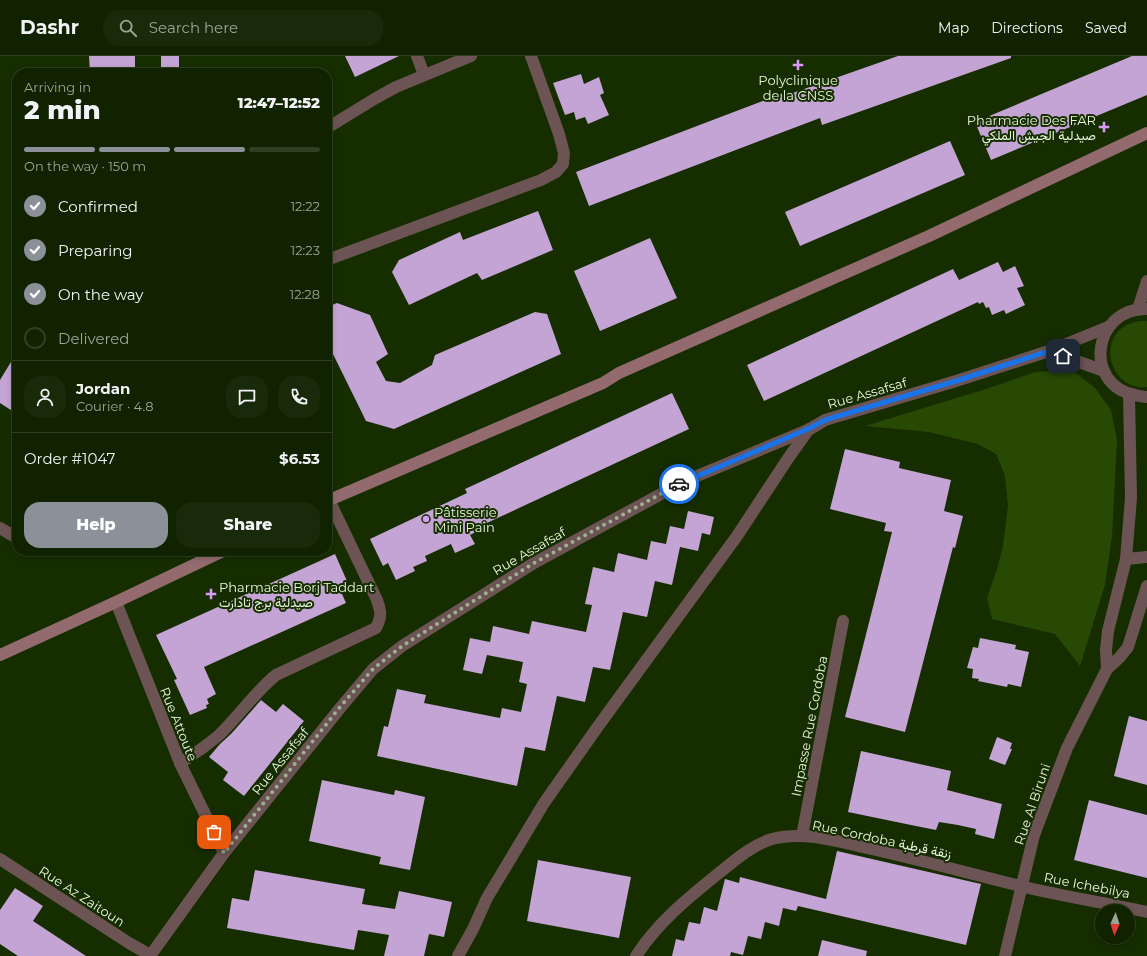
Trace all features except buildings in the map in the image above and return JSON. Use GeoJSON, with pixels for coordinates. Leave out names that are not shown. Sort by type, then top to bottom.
{"type":"FeatureCollection","features":[{"type":"Feature","properties":{"kind":"main road"},"geometry":{"type":"LineString","coordinates":[[332,498],[603,383],[619,373],[929,236],[1147,133]]}},
{"type":"Feature","properties":{"kind":"main road"},"geometry":{"type":"LineString","coordinates":[[0,655],[213,556]]}},
{"type":"Feature","properties":{"kind":"street"},"geometry":{"type":"LineString","coordinates":[[417,56],[424,74]]}},
{"type":"Feature","properties":{"kind":"street"},"geometry":{"type":"LineString","coordinates":[[332,125],[396,87],[470,56]]}},
{"type":"Feature","properties":{"kind":"street"},"geometry":{"type":"LineString","coordinates":[[332,258],[541,180],[556,172],[563,164],[564,153],[559,134],[531,56]]}},
{"type":"Feature","properties":{"kind":"street"},"geometry":{"type":"LineString","coordinates":[[1147,281],[1142,309],[1121,315],[1108,327],[1102,341],[1100,356],[1104,371],[1110,381],[1118,389],[1129,394],[1147,397]]}},
{"type":"Feature","properties":{"kind":"street","name":"Rue Assafsaf"},"geometry":{"type":"LineString","coordinates":[[150,955],[224,853],[340,707],[373,669],[402,646],[534,563],[685,481],[810,428],[825,420],[956,381],[1049,351],[1108,327]]}},
{"type":"Feature","properties":{"kind":"street"},"geometry":{"type":"LineString","coordinates":[[1049,351],[1104,371]]}},
{"type":"Feature","properties":{"kind":"street"},"geometry":{"type":"LineString","coordinates":[[1107,670],[1106,650],[1108,631],[1126,559],[1131,498],[1129,394]]}},
{"type":"Feature","properties":{"kind":"street"},"geometry":{"type":"LineString","coordinates":[[458,956],[473,929],[487,898],[544,803],[737,536],[810,428]]}},
{"type":"Feature","properties":{"kind":"street"},"geometry":{"type":"LineString","coordinates":[[180,763],[202,749],[219,735],[266,683],[276,675],[376,628],[380,620],[380,611],[377,600],[332,508]]}},
{"type":"Feature","properties":{"kind":"street"},"geometry":{"type":"LineString","coordinates":[[0,528],[12,535]]}},
{"type":"Feature","properties":{"kind":"street"},"geometry":{"type":"LineString","coordinates":[[1126,559],[1147,557]]}},
{"type":"Feature","properties":{"kind":"street"},"geometry":{"type":"LineString","coordinates":[[1107,670],[1120,657],[1128,646],[1147,586]]}},
{"type":"Feature","properties":{"kind":"street","name":"Rue Attoute"},"geometry":{"type":"LineString","coordinates":[[116,602],[180,763],[224,853]]}},
{"type":"Feature","properties":{"kind":"street","name":"Impasse Rue Cordoba"},"geometry":{"type":"LineString","coordinates":[[802,836],[843,621]]}},
{"type":"Feature","properties":{"kind":"street","name":"Rue Al Biruni"},"geometry":{"type":"LineString","coordinates":[[1005,956],[1034,835],[1067,748],[1107,670]]}},
{"type":"Feature","properties":{"kind":"street","name":"Rue Cordoba زنقة قرطبة"},"geometry":{"type":"LineString","coordinates":[[636,956],[656,930],[671,914],[687,899],[742,855],[772,840],[794,836],[822,838],[935,864],[1021,886]]}},
{"type":"Feature","properties":{"kind":"street","name":"Rue Az Zaitoun"},"geometry":{"type":"LineString","coordinates":[[0,859],[129,943],[150,955]]}},
{"type":"Feature","properties":{"kind":"street","name":"Rue Ichebilya"},"geometry":{"type":"LineString","coordinates":[[1021,886],[1147,912]]}},
{"type":"Feature","properties":{"kind":"green space"},"geometry":{"type":"Polygon","coordinates":[[[1140,321],[1147,321],[1147,387],[1136,386],[1126,382],[1118,375],[1110,357],[1111,346],[1115,336],[1122,328],[1140,321]]]}},
{"type":"Feature","properties":{"kind":"green space"},"geometry":{"type":"Polygon","coordinates":[[[1072,370],[1095,388],[1111,410],[1117,440],[1112,536],[1105,585],[1080,666],[1055,634],[992,619],[987,598],[1003,546],[1008,506],[1005,476],[996,454],[978,444],[929,432],[865,426],[1036,372],[1072,370]]]}},
{"type":"Feature","properties":{"kind":"way so far"},"geometry":{"type":"LineString","coordinates":[[214,832],[224,853],[340,707],[373,669],[402,646],[534,563],[679,484]]}},
{"type":"Feature","properties":{"kind":"place","name":"Polyclinique de la CNSS"},"geometry":{"type":"Point","coordinates":[798,65]}},
{"type":"Feature","properties":{"kind":"place","name":"Pharmacie Des FAR صيدلية الجيش الملكي"},"geometry":{"type":"Point","coordinates":[1104,127]}},
{"type":"Feature","properties":{"kind":"place","name":"Pâtisserie Mini Pain"},"geometry":{"type":"Point","coordinates":[426,519]}},
{"type":"Feature","properties":{"kind":"place","name":"Pharmacie Borj Taddart صيدلية برج تادارت"},"geometry":{"type":"Point","coordinates":[211,594]}},
{"type":"Feature","properties":{"kind":"route"},"geometry":{"type":"LineString","coordinates":[[679,484],[810,428],[825,420],[956,381],[1049,351],[1063,356]]}}]}
